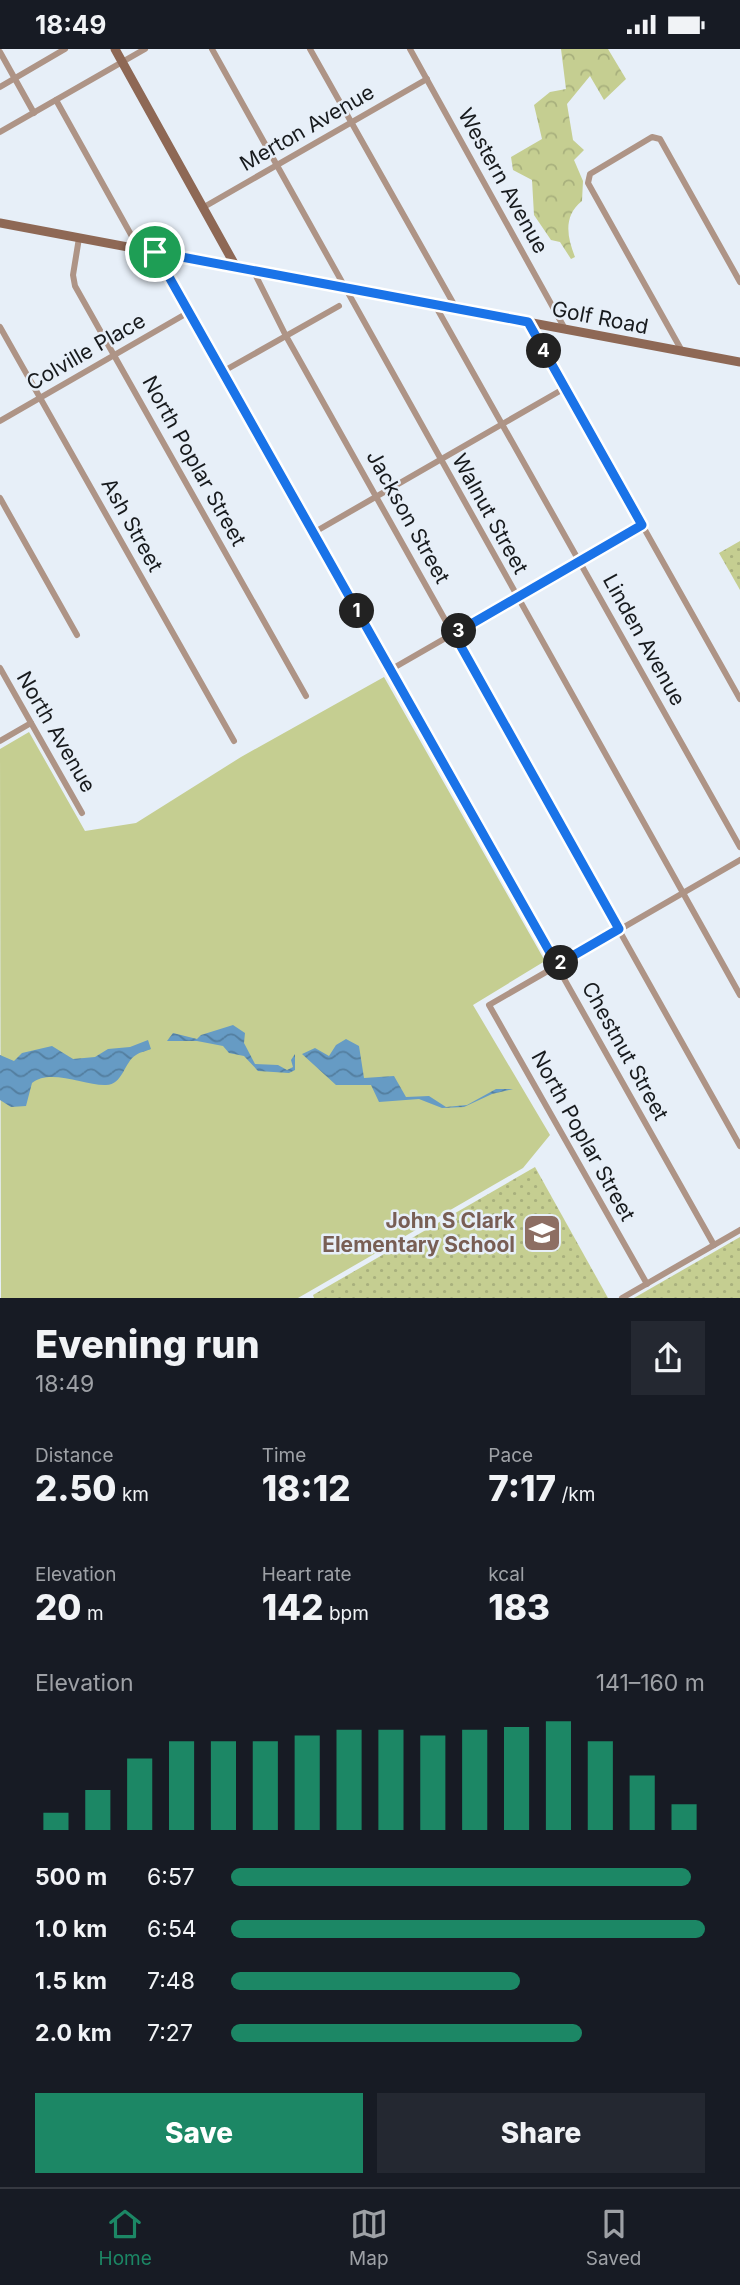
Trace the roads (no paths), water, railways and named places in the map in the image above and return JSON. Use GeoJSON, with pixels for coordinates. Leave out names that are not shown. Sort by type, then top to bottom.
{"type":"FeatureCollection","features":[{"type":"Feature","properties":{"kind":"street"},"geometry":{"type":"LineString","coordinates":[[0,87],[65,49]]}},
{"type":"Feature","properties":{"kind":"street"},"geometry":{"type":"LineString","coordinates":[[116,49],[236,267]]}},
{"type":"Feature","properties":{"kind":"street"},"geometry":{"type":"LineString","coordinates":[[0,132],[145,49]]}},
{"type":"Feature","properties":{"kind":"street","name":"Walnut Street"},"geometry":{"type":"LineString","coordinates":[[212,49],[740,995]]}},
{"type":"Feature","properties":{"kind":"street"},"geometry":{"type":"LineString","coordinates":[[310,49],[456,309]]}},
{"type":"Feature","properties":{"kind":"street","name":"Western Avenue"},"geometry":{"type":"LineString","coordinates":[[410,49],[565,329]]}},
{"type":"Feature","properties":{"kind":"street"},"geometry":{"type":"LineString","coordinates":[[0,52],[34,113]]}},
{"type":"Feature","properties":{"kind":"street","name":"Merton Avenue"},"geometry":{"type":"LineString","coordinates":[[204,207],[427,79]]}},
{"type":"Feature","properties":{"kind":"street"},"geometry":{"type":"LineString","coordinates":[[56,100],[139,249]]}},
{"type":"Feature","properties":{"kind":"street"},"geometry":{"type":"LineString","coordinates":[[682,351],[588,183],[590,174],[652,137],[660,139],[740,282]]}},
{"type":"Feature","properties":{"kind":"street","name":"Golf Road"},"geometry":{"type":"LineString","coordinates":[[0,223],[740,362]]}},
{"type":"Feature","properties":{"kind":"street","name":"North Poplar Street"},"geometry":{"type":"LineString","coordinates":[[79,238],[73,275],[75,286],[306,696]]}},
{"type":"Feature","properties":{"kind":"street","name":"Chestnut Street"},"geometry":{"type":"LineString","coordinates":[[155,252],[714,1245]]}},
{"type":"Feature","properties":{"kind":"street","name":"Jackson Street"},"geometry":{"type":"LineString","coordinates":[[253,270],[286,336],[740,1146]]}},
{"type":"Feature","properties":{"kind":"street","name":"Linden Avenue"},"geometry":{"type":"LineString","coordinates":[[435,305],[740,847]]}},
{"type":"Feature","properties":{"kind":"street"},"geometry":{"type":"LineString","coordinates":[[222,372],[339,306]]}},
{"type":"Feature","properties":{"kind":"street","name":"Colville Place"},"geometry":{"type":"LineString","coordinates":[[0,421],[189,312]]}},
{"type":"Feature","properties":{"kind":"street"},"geometry":{"type":"LineString","coordinates":[[528,322],[740,699]]}},
{"type":"Feature","properties":{"kind":"street","name":"Ash Street"},"geometry":{"type":"LineString","coordinates":[[0,327],[234,741]]}},
{"type":"Feature","properties":{"kind":"street"},"geometry":{"type":"LineString","coordinates":[[313,533],[565,388]]}},
{"type":"Feature","properties":{"kind":"street"},"geometry":{"type":"LineString","coordinates":[[0,498],[77,635]]}},
{"type":"Feature","properties":{"kind":"street"},"geometry":{"type":"LineString","coordinates":[[390,670],[642,525]]}},
{"type":"Feature","properties":{"kind":"street","name":"North Avenue"},"geometry":{"type":"LineString","coordinates":[[0,668],[82,813]]}},
{"type":"Feature","properties":{"kind":"street"},"geometry":{"type":"LineString","coordinates":[[0,741],[31,723]]}},
{"type":"Feature","properties":{"kind":"street"},"geometry":{"type":"LineString","coordinates":[[557,965],[740,860]]}},
{"type":"Feature","properties":{"kind":"street","name":"North Poplar Street"},"geometry":{"type":"LineString","coordinates":[[557,965],[489,1005],[647,1284]]}},
{"type":"Feature","properties":{"kind":"street"},"geometry":{"type":"LineString","coordinates":[[622,1298],[740,1230]]}},
{"type":"Feature","properties":{"kind":"water"},"geometry":{"type":"Polygon","coordinates":[[[233,1025],[245,1033],[244,1043],[255,1064],[278,1065],[287,1070],[293,1067],[291,1060],[295,1054],[295,1070],[289,1073],[258,1071],[244,1056],[229,1053],[223,1046],[197,1041],[167,1041],[173,1033],[197,1039],[201,1035],[233,1025]]]}},
{"type":"Feature","properties":{"kind":"water"},"geometry":{"type":"Polygon","coordinates":[[[346,1039],[359,1046],[364,1078],[394,1076],[406,1097],[429,1096],[446,1107],[467,1105],[496,1089],[513,1089],[492,1094],[464,1107],[442,1108],[419,1099],[379,1102],[371,1085],[336,1085],[302,1054],[315,1048],[329,1056],[336,1045],[346,1039]]]}},
{"type":"Feature","properties":{"kind":"water"},"geometry":{"type":"Polygon","coordinates":[[[148,1040],[151,1049],[132,1058],[112,1084],[98,1085],[48,1077],[32,1083],[26,1106],[11,1107],[0,1100],[0,1055],[14,1061],[22,1053],[52,1046],[73,1059],[95,1057],[108,1049],[130,1047],[148,1040]]]}},
{"type":"Feature","properties":{"kind":"place","name":"John S Clark Elementary School"},"geometry":{"type":"Point","coordinates":[542,1233]}}]}
